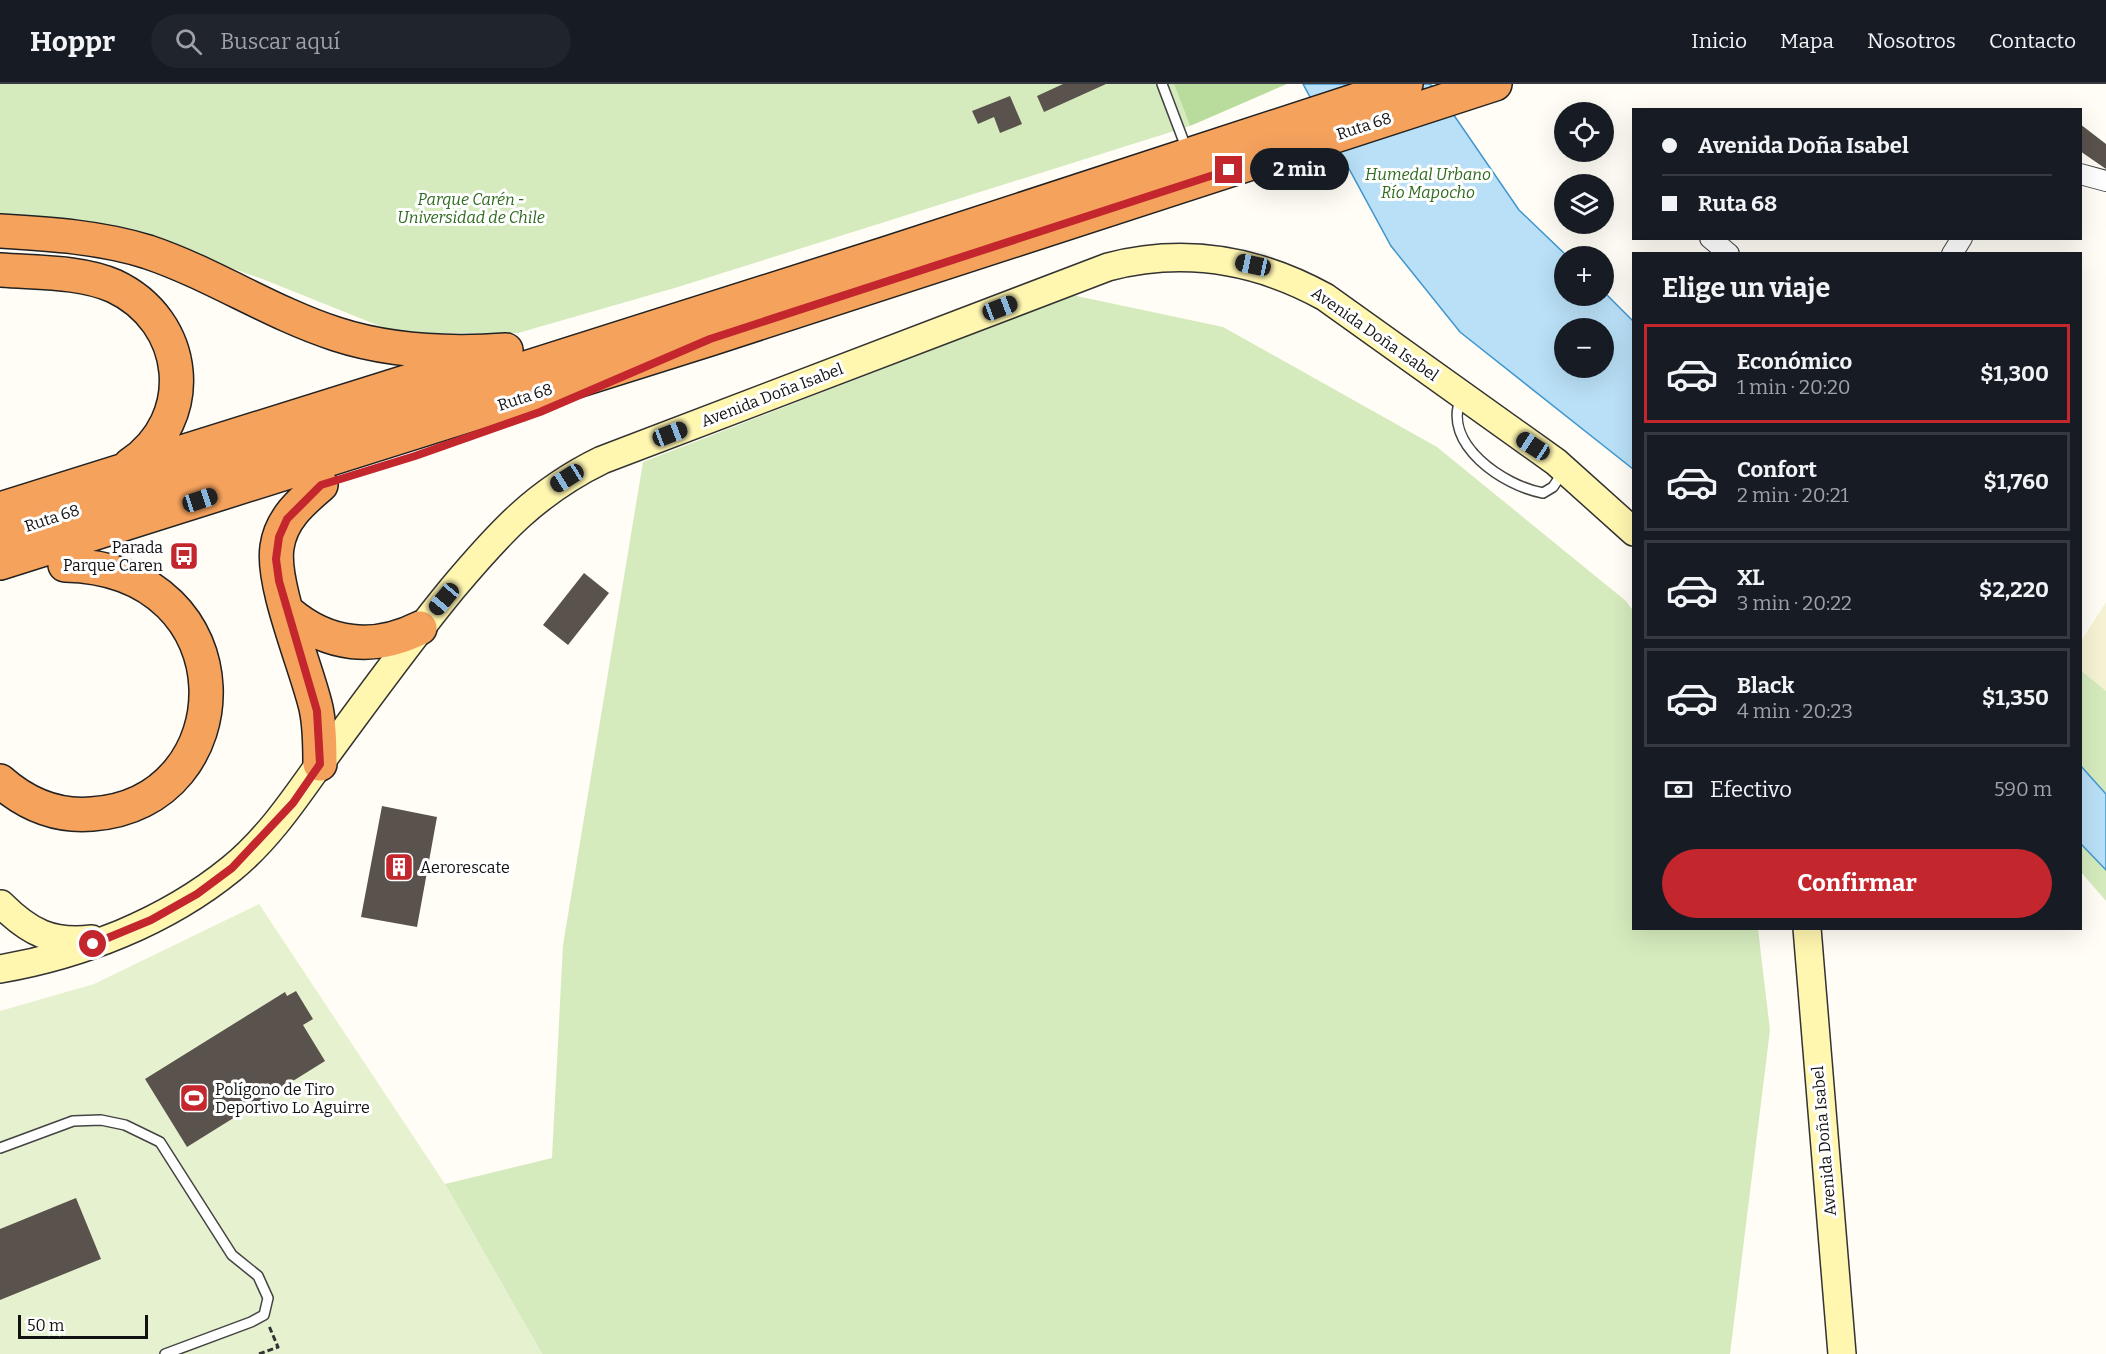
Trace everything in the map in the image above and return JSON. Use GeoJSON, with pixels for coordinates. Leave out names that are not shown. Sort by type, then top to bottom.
{"type":"FeatureCollection","features":[{"type":"Feature","properties":{"kind":"highway","name":"Ruta 68"},"geometry":{"type":"LineString","coordinates":[[0,563],[710,339],[1311,129],[1406,84]]}},
{"type":"Feature","properties":{"kind":"highway","name":"Ruta 68"},"geometry":{"type":"LineString","coordinates":[[0,535],[1189,155],[1311,129],[1495,84]]}},
{"type":"Feature","properties":{"kind":"highway"},"geometry":{"type":"LineString","coordinates":[[0,231],[87,238],[146,252],[202,273],[313,326],[371,344],[448,352],[506,350]]}},
{"type":"Feature","properties":{"kind":"highway"},"geometry":{"type":"LineString","coordinates":[[0,509],[506,350],[719,286],[888,253]]}},
{"type":"Feature","properties":{"kind":"highway"},"geometry":{"type":"LineString","coordinates":[[0,270],[82,277],[112,285],[141,303],[163,328],[176,365],[172,411],[154,443],[124,469]]}},
{"type":"Feature","properties":{"kind":"highway"},"geometry":{"type":"LineString","coordinates":[[0,586],[415,456],[540,412],[710,339]]}},
{"type":"Feature","properties":{"kind":"highway"},"geometry":{"type":"LineString","coordinates":[[320,764],[317,711],[277,570],[279,537],[292,511],[321,485]]}},
{"type":"Feature","properties":{"kind":"highway"},"geometry":{"type":"LineString","coordinates":[[0,781],[28,802],[54,811],[86,815],[119,810],[149,796],[173,775],[192,748],[204,719],[207,691],[202,659],[191,630],[172,604],[142,583],[126,576],[96,567],[65,565]]}},
{"type":"Feature","properties":{"kind":"highway"},"geometry":{"type":"LineString","coordinates":[[289,613],[316,632],[347,642],[392,640],[420,628]]}},
{"type":"Feature","properties":{"kind":"street"},"geometry":{"type":"LineString","coordinates":[[2082,175],[2106,181]]}},
{"type":"Feature","properties":{"kind":"street"},"geometry":{"type":"LineString","coordinates":[[1712,240],[1727,252]]}},
{"type":"Feature","properties":{"kind":"street","name":"Avenida Doña Isabel"},"geometry":{"type":"LineString","coordinates":[[10,968],[62,956],[160,915],[197,894],[232,868],[293,803],[420,628],[515,517],[541,495],[578,471],[618,453],[1044,291],[1129,262],[1176,256],[1235,262],[1278,273],[1325,297],[1565,470],[1632,530]]}},
{"type":"Feature","properties":{"kind":"street"},"geometry":{"type":"LineString","coordinates":[[0,904],[21,924],[48,937],[77,941],[108,937]]}},
{"type":"Feature","properties":{"kind":"street"},"geometry":{"type":"LineString","coordinates":[[0,904],[10,968]]}},
{"type":"Feature","properties":{"kind":"street","name":"Avenida Doña Isabel"},"geometry":{"type":"LineString","coordinates":[[1807,930],[1842,1354]]}},
{"type":"Feature","properties":{"kind":"lane"},"geometry":{"type":"LineString","coordinates":[[1162,84],[1189,155]]}},
{"type":"Feature","properties":{"kind":"lane"},"geometry":{"type":"LineString","coordinates":[[1462,395],[1456,409],[1460,432],[1468,446],[1493,471],[1523,489],[1543,493],[1553,486],[1565,470]]}},
{"type":"Feature","properties":{"kind":"lane"},"geometry":{"type":"LineString","coordinates":[[0,1148],[73,1121],[101,1120],[125,1125],[159,1142],[232,1255],[258,1276],[268,1299],[264,1314],[251,1322],[165,1354]]}},
{"type":"Feature","properties":{"kind":"path"},"geometry":{"type":"LineString","coordinates":[[259,1354],[278,1347],[264,1314]]}},
{"type":"Feature","properties":{"kind":"shaded area"},"geometry":{"type":"Polygon","coordinates":[[[2106,602],[2106,766],[2082,743],[2082,640],[2106,602]]]}},
{"type":"Feature","properties":{"kind":"green space","name":"Parque Carén - Universidad de Chile"},"geometry":{"type":"Polygon","coordinates":[[[0,84],[1174,84],[1190,126],[678,287],[518,333],[397,333],[265,280],[125,230],[0,221],[0,84]]]}},
{"type":"Feature","properties":{"kind":"green space"},"geometry":{"type":"Polygon","coordinates":[[[1174,84],[1287,84],[1190,126],[1174,84]]]}},
{"type":"Feature","properties":{"kind":"green space"},"geometry":{"type":"Polygon","coordinates":[[[1072,295],[1223,327],[1437,447],[1626,601],[1632,609],[1632,930],[1758,930],[1770,1030],[1730,1354],[542,1354],[445,1184],[552,1158],[563,945],[643,462],[1072,295]]]}},
{"type":"Feature","properties":{"kind":"green space"},"geometry":{"type":"Polygon","coordinates":[[[2082,672],[2106,691],[2106,901],[2082,873],[2082,672]]]}},
{"type":"Feature","properties":{"kind":"green space","name":"Polígono de Tiro Deportivo Lo Aguirre"},"geometry":{"type":"Polygon","coordinates":[[[259,904],[445,1184],[542,1354],[0,1354],[0,1011],[94,984],[259,904]]]}},
{"type":"Feature","properties":{"kind":"water","name":"Humedal Urbano Río Mapocho"},"geometry":{"type":"Polygon","coordinates":[[[1303,84],[1430,84],[1438,92],[1519,210],[1557,246],[1554,246],[1554,306],[1614,306],[1614,302],[1632,320],[1632,468],[1460,332],[1391,246],[1303,84]]]}},
{"type":"Feature","properties":{"kind":"water"},"geometry":{"type":"Polygon","coordinates":[[[2082,767],[2106,794],[2106,870],[2082,845],[2082,767]]]}},
{"type":"Feature","properties":{"kind":"building"},"geometry":{"type":"Polygon","coordinates":[[[1063,84],[1106,84],[1044,112],[1037,96],[1063,84]]]}},
{"type":"Feature","properties":{"kind":"building"},"geometry":{"type":"Polygon","coordinates":[[[1010,96],[1022,124],[1000,133],[994,117],[978,124],[972,111],[1010,96]]]}},
{"type":"Feature","properties":{"kind":"building"},"geometry":{"type":"Polygon","coordinates":[[[2082,126],[2106,144],[2106,169],[2082,152],[2082,126]]]}},
{"type":"Feature","properties":{"kind":"building"},"geometry":{"type":"Polygon","coordinates":[[[584,573],[609,593],[568,645],[543,625],[584,573]]]}},
{"type":"Feature","properties":{"kind":"building","name":"Aerorescate"},"geometry":{"type":"Polygon","coordinates":[[[382,806],[437,817],[417,927],[361,917],[382,806]]]}},
{"type":"Feature","properties":{"kind":"building"},"geometry":{"type":"Polygon","coordinates":[[[296,991],[313,1019],[303,1025],[325,1061],[187,1147],[145,1079],[285,992],[287,996],[296,991]]]}},
{"type":"Feature","properties":{"kind":"building"},"geometry":{"type":"Polygon","coordinates":[[[76,1198],[101,1259],[0,1300],[0,1229],[76,1198]]]}},
{"type":"Feature","properties":{"kind":"place","name":"Parada Parque Caren"},"geometry":{"type":"Point","coordinates":[184,556]}},
{"type":"Feature","properties":{"kind":"place","name":"Aerorescate"},"geometry":{"type":"Point","coordinates":[399,867]}},
{"type":"Feature","properties":{"kind":"place","name":"Polígono de Tiro Deportivo Lo Aguirre"},"geometry":{"type":"Point","coordinates":[194,1098]}},
{"type":"Feature","properties":{"kind":"route"},"geometry":{"type":"LineString","coordinates":[[93,944],[151,920],[197,894],[232,868],[293,803],[320,764],[317,711],[279,581],[276,559],[279,537],[287,519],[292,511],[321,485],[415,456],[540,412],[710,339],[1229,170]]}}]}
